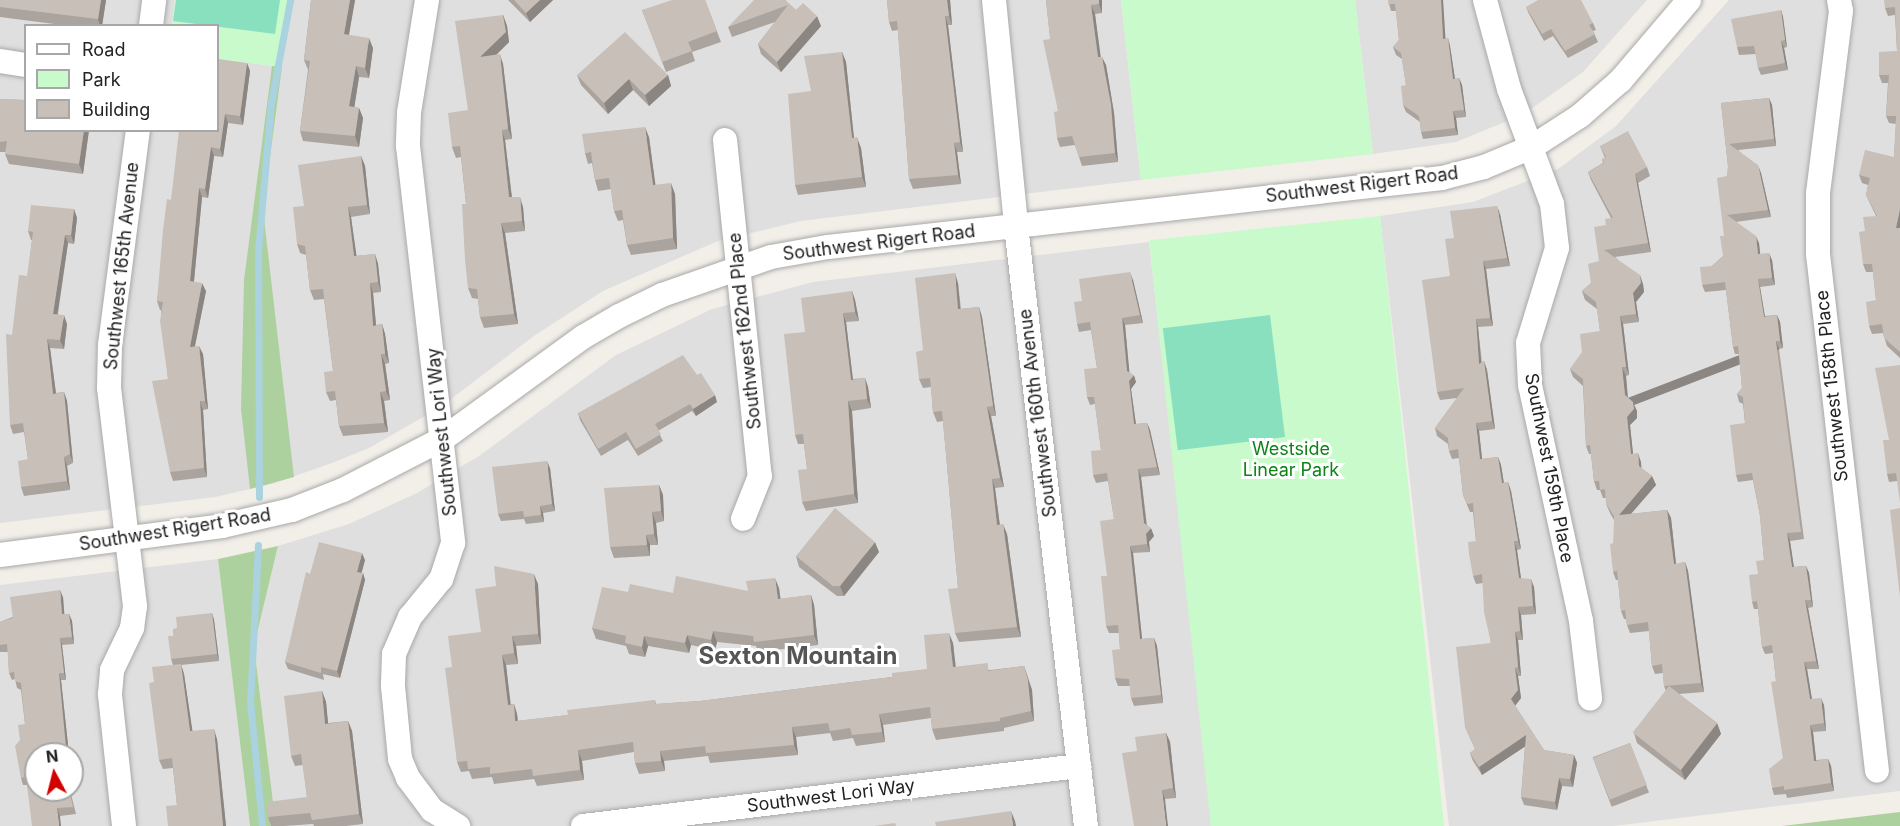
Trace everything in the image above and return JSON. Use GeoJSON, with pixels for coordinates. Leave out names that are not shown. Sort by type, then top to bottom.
{"type":"FeatureCollection","features":[{"type":"Feature","properties":{"kind":"street"},"geometry":{"type":"LineString","coordinates":[[151,24],[154,0]]}},
{"type":"Feature","properties":{"kind":"street","name":"Southwest Lori Way"},"geometry":{"type":"LineString","coordinates":[[427,0],[409,113],[408,146],[444,438],[453,543],[441,579],[410,617],[394,654],[393,686],[400,759],[408,778],[432,810],[458,826]]}},
{"type":"Feature","properties":{"kind":"street","name":"Southwest 160th Avenue"},"geometry":{"type":"LineString","coordinates":[[994,0],[1016,226],[1086,826]]}},
{"type":"Feature","properties":{"kind":"street","name":"Southwest 159th Place"},"geometry":{"type":"LineString","coordinates":[[1485,0],[1509,89],[1552,204],[1557,248],[1528,343],[1530,385],[1581,621],[1590,698]]}},
{"type":"Feature","properties":{"kind":"street","name":"Southwest Rigert Road"},"geometry":{"type":"LineString","coordinates":[[0,555],[222,526],[292,510],[389,470],[444,438],[565,350],[619,316],[662,295],[740,267],[828,247],[1442,178],[1484,167],[1532,147],[1580,116],[1621,80],[1689,0]]}},
{"type":"Feature","properties":{"kind":"street","name":"Southwest 158th Place"},"geometry":{"type":"LineString","coordinates":[[1839,0],[1841,10],[1818,193],[1818,254],[1877,771]]}},
{"type":"Feature","properties":{"kind":"street"},"geometry":{"type":"LineString","coordinates":[[0,61],[24,65]]}},
{"type":"Feature","properties":{"kind":"street","name":"Southwest 165th Avenue"},"geometry":{"type":"LineString","coordinates":[[124,826],[110,694],[112,670],[132,628],[135,606],[109,388],[110,345],[138,132]]}},
{"type":"Feature","properties":{"kind":"street","name":"Southwest 162nd Place"},"geometry":{"type":"LineString","coordinates":[[725,140],[760,476],[743,519]]}},
{"type":"Feature","properties":{"kind":"street","name":"Southwest Lori Way"},"geometry":{"type":"LineString","coordinates":[[583,826],[1079,766]]}},
{"type":"Feature","properties":{"kind":"shaded area"},"geometry":{"type":"Polygon","coordinates":[[[0,0],[175,0],[172,24],[24,24],[24,132],[219,132],[219,59],[282,67],[291,0],[1121,0],[1141,180],[801,221],[718,241],[603,291],[534,336],[439,408],[369,448],[332,463],[272,484],[215,497],[0,523],[0,0]]]}},
{"type":"Feature","properties":{"kind":"shaded area"},"geometry":{"type":"Polygon","coordinates":[[[1355,0],[1647,0],[1583,72],[1524,114],[1456,142],[1373,154],[1355,0]]]}},
{"type":"Feature","properties":{"kind":"shaded area"},"geometry":{"type":"Polygon","coordinates":[[[1729,0],[1900,0],[1900,791],[1614,826],[1449,826],[1380,216],[1473,202],[1558,169],[1616,126],[1729,0]]]}},
{"type":"Feature","properties":{"kind":"shaded area"},"geometry":{"type":"Polygon","coordinates":[[[1149,242],[1215,826],[276,826],[254,646],[278,546],[349,524],[417,493],[479,456],[616,355],[712,309],[813,282],[1149,242]]]}},
{"type":"Feature","properties":{"kind":"shaded area"},"geometry":{"type":"Polygon","coordinates":[[[218,559],[250,826],[0,826],[0,585],[218,559]]]}},
{"type":"Feature","properties":{"kind":"green space"},"geometry":{"type":"Polygon","coordinates":[[[175,0],[291,0],[282,67],[219,59],[219,24],[172,24],[175,0]]]}},
{"type":"Feature","properties":{"kind":"green space"},"geometry":{"type":"Polygon","coordinates":[[[176,0],[280,0],[275,34],[219,27],[219,24],[173,21],[176,0]]]}},
{"type":"Feature","properties":{"kind":"green space"},"geometry":{"type":"Polygon","coordinates":[[[1121,0],[1355,0],[1373,154],[1141,180],[1121,0]]]}},
{"type":"Feature","properties":{"kind":"green space"},"geometry":{"type":"Polygon","coordinates":[[[272,66],[282,67],[263,210],[294,477],[250,489],[241,409],[244,280],[272,66]]]}},
{"type":"Feature","properties":{"kind":"green space","name":"Westside Linear Park"},"geometry":{"type":"Polygon","coordinates":[[[1380,216],[1444,826],[1211,826],[1149,240],[1380,216]]]}},
{"type":"Feature","properties":{"kind":"green space"},"geometry":{"type":"Polygon","coordinates":[[[1270,315],[1285,437],[1178,450],[1163,328],[1270,315]]]}},
{"type":"Feature","properties":{"kind":"green space"},"geometry":{"type":"Polygon","coordinates":[[[278,546],[254,646],[276,826],[250,826],[218,559],[278,546]]]}},
{"type":"Feature","properties":{"kind":"green space"},"geometry":{"type":"Polygon","coordinates":[[[1900,812],[1900,826],[1782,826],[1900,812]]]}},
{"type":"Feature","properties":{"kind":"building"},"geometry":{"type":"Polygon","coordinates":[[[0,0],[101,0],[98,19],[0,7],[0,0]]]}},
{"type":"Feature","properties":{"kind":"building"},"geometry":{"type":"Polygon","coordinates":[[[311,0],[350,0],[344,34],[369,38],[365,68],[356,66],[349,106],[359,108],[355,136],[300,131],[310,61],[304,60],[311,0]]]}},
{"type":"Feature","properties":{"kind":"building"},"geometry":{"type":"Polygon","coordinates":[[[514,0],[540,0],[526,13],[514,0]]]}},
{"type":"Feature","properties":{"kind":"building"},"geometry":{"type":"Polygon","coordinates":[[[672,0],[705,0],[717,31],[688,42],[692,51],[662,62],[642,10],[672,0]]]}},
{"type":"Feature","properties":{"kind":"building"},"geometry":{"type":"Polygon","coordinates":[[[754,0],[785,0],[796,10],[803,3],[817,16],[777,62],[758,44],[788,5],[728,27],[754,0]]]}},
{"type":"Feature","properties":{"kind":"building"},"geometry":{"type":"Polygon","coordinates":[[[887,0],[947,0],[949,16],[945,16],[960,142],[954,143],[958,175],[909,179],[897,21],[889,22],[887,0]]]}},
{"type":"Feature","properties":{"kind":"building"},"geometry":{"type":"Polygon","coordinates":[[[1046,0],[1099,0],[1099,4],[1091,5],[1098,57],[1102,57],[1111,104],[1115,153],[1079,157],[1072,136],[1057,138],[1054,112],[1058,111],[1043,40],[1050,39],[1046,0]]]}},
{"type":"Feature","properties":{"kind":"building"},"geometry":{"type":"Polygon","coordinates":[[[1388,0],[1441,0],[1443,39],[1448,38],[1453,79],[1459,78],[1464,110],[1453,111],[1455,128],[1421,132],[1419,116],[1403,105],[1401,86],[1406,85],[1401,53],[1393,47],[1399,40],[1395,4],[1388,4],[1388,0]]]}},
{"type":"Feature","properties":{"kind":"building"},"geometry":{"type":"Polygon","coordinates":[[[1538,0],[1581,0],[1593,23],[1589,25],[1595,34],[1565,51],[1551,29],[1542,34],[1526,7],[1538,0]]]}},
{"type":"Feature","properties":{"kind":"building"},"geometry":{"type":"Polygon","coordinates":[[[1884,0],[1900,0],[1900,209],[1896,228],[1900,228],[1900,352],[1884,338],[1882,324],[1869,326],[1866,302],[1876,300],[1872,264],[1863,264],[1859,232],[1865,231],[1863,217],[1877,216],[1866,195],[1870,178],[1859,175],[1865,150],[1894,157],[1896,116],[1886,116],[1889,75],[1879,75],[1879,52],[1897,51],[1895,7],[1885,8],[1884,0]]]}},
{"type":"Feature","properties":{"kind":"building"},"geometry":{"type":"Polygon","coordinates":[[[1781,10],[1785,40],[1781,41],[1785,63],[1758,68],[1754,46],[1737,47],[1731,19],[1781,10]]]}},
{"type":"Feature","properties":{"kind":"building"},"geometry":{"type":"Polygon","coordinates":[[[503,15],[506,32],[480,57],[500,54],[508,129],[502,130],[509,197],[520,197],[522,221],[501,223],[514,314],[480,317],[477,289],[468,288],[462,204],[466,204],[460,146],[452,147],[448,113],[468,110],[455,21],[503,15]]]}},
{"type":"Feature","properties":{"kind":"building"},"geometry":{"type":"Polygon","coordinates":[[[625,32],[668,75],[645,95],[629,79],[604,103],[577,75],[625,32]]]}},
{"type":"Feature","properties":{"kind":"building"},"geometry":{"type":"Polygon","coordinates":[[[842,52],[852,138],[857,137],[862,177],[795,185],[788,94],[811,91],[804,56],[842,52]]]}},
{"type":"Feature","properties":{"kind":"building"},"geometry":{"type":"Polygon","coordinates":[[[219,59],[247,63],[240,116],[225,114],[220,149],[211,147],[205,189],[199,188],[190,281],[202,283],[190,347],[199,346],[205,401],[200,401],[204,468],[170,472],[152,381],[168,379],[160,321],[163,302],[157,301],[167,199],[171,200],[179,132],[219,132],[219,59]]]}},
{"type":"Feature","properties":{"kind":"building"},"geometry":{"type":"Polygon","coordinates":[[[1769,98],[1774,139],[1729,144],[1758,165],[1768,210],[1727,215],[1756,236],[1758,254],[1769,253],[1772,278],[1758,279],[1764,317],[1777,315],[1780,341],[1776,341],[1801,532],[1787,533],[1792,567],[1806,566],[1811,600],[1805,600],[1816,661],[1804,662],[1810,699],[1821,698],[1824,723],[1810,725],[1814,761],[1828,759],[1831,783],[1784,790],[1784,786],[1772,788],[1769,769],[1783,758],[1771,682],[1776,681],[1772,645],[1762,647],[1757,601],[1752,602],[1749,575],[1758,574],[1756,561],[1764,560],[1760,516],[1752,473],[1736,475],[1730,425],[1745,423],[1743,397],[1737,394],[1742,388],[1738,346],[1733,347],[1725,282],[1702,285],[1700,267],[1712,266],[1723,256],[1720,236],[1724,236],[1717,178],[1727,176],[1728,166],[1721,103],[1769,98]]]}},
{"type":"Feature","properties":{"kind":"building"},"geometry":{"type":"Polygon","coordinates":[[[0,99],[24,100],[24,132],[84,132],[79,164],[5,154],[7,141],[0,142],[0,99]]]}},
{"type":"Feature","properties":{"kind":"building"},"geometry":{"type":"Polygon","coordinates":[[[645,127],[653,185],[671,183],[673,238],[627,245],[622,210],[614,211],[609,178],[595,180],[591,152],[585,153],[582,134],[645,127]]]}},
{"type":"Feature","properties":{"kind":"building"},"geometry":{"type":"Polygon","coordinates":[[[1628,131],[1647,167],[1635,174],[1648,243],[1604,250],[1640,275],[1641,283],[1633,293],[1636,314],[1620,316],[1626,367],[1622,367],[1625,395],[1633,402],[1634,409],[1627,417],[1631,454],[1638,453],[1639,466],[1652,476],[1619,515],[1667,510],[1674,564],[1685,562],[1701,683],[1664,686],[1662,664],[1652,666],[1648,622],[1627,625],[1625,610],[1621,611],[1617,571],[1613,572],[1610,544],[1614,543],[1614,516],[1606,504],[1605,489],[1600,490],[1599,481],[1594,481],[1590,445],[1586,446],[1583,379],[1570,369],[1582,352],[1580,334],[1600,331],[1596,302],[1582,291],[1591,283],[1588,264],[1599,261],[1594,227],[1606,225],[1605,219],[1613,218],[1588,172],[1604,163],[1602,159],[1606,157],[1600,146],[1628,131]]]}},
{"type":"Feature","properties":{"kind":"building"},"geometry":{"type":"Polygon","coordinates":[[[361,156],[367,205],[348,207],[354,256],[375,254],[378,282],[370,283],[373,326],[382,324],[385,354],[381,354],[386,391],[380,392],[384,423],[339,426],[335,391],[326,392],[324,372],[333,371],[323,289],[310,290],[305,246],[297,244],[293,207],[304,206],[298,165],[361,156]]]}},
{"type":"Feature","properties":{"kind":"building"},"geometry":{"type":"Polygon","coordinates":[[[31,205],[74,209],[71,235],[65,235],[53,314],[64,315],[60,340],[47,339],[53,394],[64,392],[70,454],[64,457],[67,481],[21,487],[18,461],[28,459],[23,423],[10,425],[6,334],[12,335],[19,275],[27,276],[33,232],[28,231],[31,205]]]}},
{"type":"Feature","properties":{"kind":"building"},"geometry":{"type":"Polygon","coordinates":[[[1497,206],[1507,258],[1483,261],[1490,318],[1476,319],[1479,364],[1484,361],[1492,421],[1476,423],[1480,459],[1498,457],[1502,483],[1508,482],[1518,541],[1514,541],[1519,578],[1531,579],[1533,606],[1518,607],[1520,631],[1515,632],[1518,667],[1515,668],[1518,690],[1511,699],[1544,750],[1574,755],[1570,779],[1559,778],[1555,802],[1521,797],[1526,735],[1479,767],[1470,753],[1475,749],[1465,727],[1456,647],[1491,643],[1484,612],[1482,574],[1473,576],[1469,554],[1468,542],[1476,541],[1473,503],[1467,504],[1463,495],[1458,449],[1449,451],[1448,438],[1435,428],[1464,388],[1437,392],[1422,280],[1450,276],[1445,239],[1454,238],[1450,211],[1497,206]]]}},
{"type":"Feature","properties":{"kind":"building"},"geometry":{"type":"Polygon","coordinates":[[[1130,272],[1140,315],[1122,318],[1127,371],[1134,375],[1129,381],[1134,424],[1147,423],[1157,467],[1138,469],[1144,523],[1151,528],[1146,534],[1147,544],[1130,546],[1140,639],[1154,638],[1161,695],[1131,698],[1129,679],[1115,678],[1112,650],[1120,649],[1118,625],[1106,626],[1101,576],[1107,576],[1100,521],[1114,519],[1107,473],[1093,475],[1091,451],[1101,450],[1094,397],[1087,397],[1084,369],[1097,368],[1090,322],[1077,324],[1074,302],[1082,301],[1079,279],[1130,272]]]}},
{"type":"Feature","properties":{"kind":"building"},"geometry":{"type":"Polygon","coordinates":[[[955,273],[958,309],[979,307],[993,406],[987,407],[1000,478],[992,479],[997,525],[1003,524],[1017,627],[955,633],[948,589],[958,588],[942,411],[933,412],[930,378],[919,379],[916,352],[923,350],[915,278],[955,273]]]}},
{"type":"Feature","properties":{"kind":"building"},"geometry":{"type":"Polygon","coordinates":[[[852,291],[855,312],[843,313],[851,380],[865,378],[867,399],[848,401],[854,494],[802,502],[798,470],[807,469],[803,434],[795,435],[784,334],[805,332],[801,298],[852,291]]]}},
{"type":"Feature","properties":{"kind":"building"},"geometry":{"type":"Polygon","coordinates":[[[683,355],[697,375],[701,373],[715,395],[693,409],[690,404],[655,424],[661,434],[636,449],[626,432],[598,449],[578,413],[683,355]]]}},
{"type":"Feature","properties":{"kind":"building"},"geometry":{"type":"Polygon","coordinates":[[[1900,365],[1900,503],[1896,473],[1887,474],[1883,440],[1889,440],[1875,368],[1900,365]]]}},
{"type":"Feature","properties":{"kind":"building"},"geometry":{"type":"Polygon","coordinates":[[[547,461],[552,504],[540,506],[541,515],[524,517],[523,511],[498,514],[492,467],[547,461]]]}},
{"type":"Feature","properties":{"kind":"building"},"geometry":{"type":"Polygon","coordinates":[[[659,485],[661,511],[652,512],[654,534],[646,535],[647,545],[610,547],[604,488],[659,485]]]}},
{"type":"Feature","properties":{"kind":"building"},"geometry":{"type":"Polygon","coordinates":[[[835,508],[875,542],[840,586],[833,586],[796,556],[835,508]]]}},
{"type":"Feature","properties":{"kind":"building"},"geometry":{"type":"Polygon","coordinates":[[[1900,508],[1900,597],[1890,510],[1900,508]]]}},
{"type":"Feature","properties":{"kind":"building"},"geometry":{"type":"Polygon","coordinates":[[[319,542],[362,553],[357,572],[363,573],[337,671],[321,667],[321,673],[285,662],[306,572],[310,574],[319,542]]]}},
{"type":"Feature","properties":{"kind":"building"},"geometry":{"type":"Polygon","coordinates":[[[494,566],[534,574],[538,634],[512,636],[514,653],[502,655],[508,705],[514,704],[515,721],[568,715],[567,710],[655,700],[655,704],[700,701],[892,677],[892,673],[927,669],[924,635],[949,633],[953,667],[988,663],[988,671],[1024,666],[1028,680],[1031,711],[1000,718],[1000,721],[932,729],[930,707],[879,714],[882,732],[852,735],[850,728],[830,731],[828,723],[792,727],[794,745],[706,753],[705,746],[660,751],[661,761],[635,763],[633,742],[578,750],[580,770],[533,776],[532,769],[490,774],[490,767],[468,769],[467,761],[457,762],[445,668],[452,667],[448,636],[481,632],[475,589],[496,586],[494,566]]]}},
{"type":"Feature","properties":{"kind":"building"},"geometry":{"type":"Polygon","coordinates":[[[676,576],[748,591],[746,581],[775,578],[778,599],[811,595],[814,635],[754,642],[753,636],[713,631],[711,640],[687,635],[685,643],[644,636],[642,647],[625,643],[626,636],[592,628],[602,587],[628,592],[630,584],[673,593],[676,576]]]}},
{"type":"Feature","properties":{"kind":"building"},"geometry":{"type":"Polygon","coordinates":[[[60,590],[62,614],[69,614],[72,637],[60,638],[64,673],[59,673],[66,742],[24,742],[24,777],[21,778],[15,746],[20,740],[18,725],[25,724],[21,683],[15,681],[14,672],[9,673],[7,644],[0,645],[0,622],[13,618],[10,597],[60,590]]]}},
{"type":"Feature","properties":{"kind":"building"},"geometry":{"type":"Polygon","coordinates":[[[212,613],[217,654],[171,659],[168,636],[173,636],[173,629],[177,628],[176,617],[212,613]]]}},
{"type":"Feature","properties":{"kind":"building"},"geometry":{"type":"Polygon","coordinates":[[[181,664],[190,731],[214,729],[223,826],[168,826],[166,806],[177,805],[172,758],[159,760],[149,683],[154,682],[152,667],[181,664]]]}},
{"type":"Feature","properties":{"kind":"building"},"geometry":{"type":"Polygon","coordinates":[[[1669,686],[1717,724],[1681,770],[1633,732],[1669,686]]]}},
{"type":"Feature","properties":{"kind":"building"},"geometry":{"type":"Polygon","coordinates":[[[322,691],[325,724],[348,721],[359,814],[312,820],[310,813],[268,817],[267,802],[307,797],[301,754],[291,756],[284,696],[322,691]]]}},
{"type":"Feature","properties":{"kind":"building"},"geometry":{"type":"Polygon","coordinates":[[[1166,733],[1173,788],[1162,790],[1166,826],[1134,826],[1122,753],[1137,751],[1135,737],[1166,733]]]}},
{"type":"Feature","properties":{"kind":"building"},"geometry":{"type":"Polygon","coordinates":[[[1630,743],[1647,785],[1610,800],[1593,758],[1630,743]]]}},
{"type":"Feature","properties":{"kind":"building"},"geometry":{"type":"Polygon","coordinates":[[[29,802],[72,802],[73,807],[57,808],[59,826],[32,826],[29,802]]]}},
{"type":"Feature","properties":{"kind":"building"},"geometry":{"type":"Polygon","coordinates":[[[1011,811],[1013,826],[936,826],[935,822],[1011,811]]]}},
{"type":"Feature","properties":{"kind":"building"},"geometry":{"type":"Polygon","coordinates":[[[895,823],[896,826],[874,826],[895,823]]]}},
{"type":"Feature","properties":{"kind":"waterway"},"geometry":{"type":"LineString","coordinates":[[259,497],[258,251],[271,103],[290,0]]}},
{"type":"Feature","properties":{"kind":"waterway"},"geometry":{"type":"LineString","coordinates":[[258,545],[250,701],[262,826]]}},
{"type":"Feature","properties":{"kind":"district","name":"Sexton Mountain"},"geometry":{"type":"Point","coordinates":[798,656]}}]}
